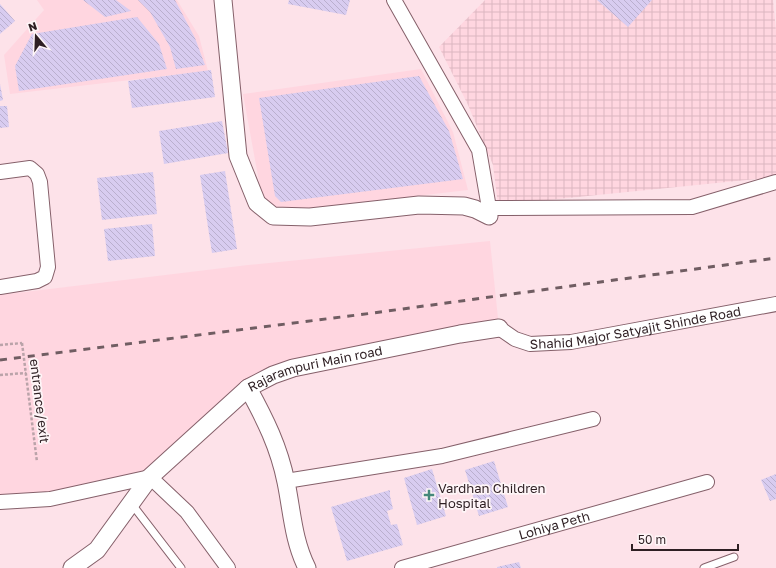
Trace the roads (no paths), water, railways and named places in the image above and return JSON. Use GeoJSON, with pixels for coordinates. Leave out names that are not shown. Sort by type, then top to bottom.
{"type":"FeatureCollection","features":[{"type":"Feature","properties":{"kind":"street"},"geometry":{"type":"LineString","coordinates":[[223,0],[238,156],[256,203],[273,216],[310,217],[419,205],[464,206],[489,212],[692,207],[776,182]]}},
{"type":"Feature","properties":{"kind":"street"},"geometry":{"type":"LineString","coordinates":[[394,0],[479,150],[489,212]]}},
{"type":"Feature","properties":{"kind":"street"},"geometry":{"type":"LineString","coordinates":[[0,172],[30,168],[37,174],[40,182],[48,267],[45,276],[37,281],[0,287]]}},
{"type":"Feature","properties":{"kind":"street","name":"Shahid Major Satyajit Shinde Road"},"geometry":{"type":"LineString","coordinates":[[499,328],[515,339],[530,344],[571,342],[776,304]]}},
{"type":"Feature","properties":{"kind":"street","name":"Rajarampuri Main road"},"geometry":{"type":"LineString","coordinates":[[306,568],[297,547],[286,482],[276,442],[248,388],[269,376],[293,368],[460,334],[499,328]]}},
{"type":"Feature","properties":{"kind":"street"},"geometry":{"type":"LineString","coordinates":[[72,568],[97,550],[150,477],[248,388]]}},
{"type":"Feature","properties":{"kind":"street"},"geometry":{"type":"LineString","coordinates":[[286,482],[442,456],[593,419]]}},
{"type":"Feature","properties":{"kind":"street"},"geometry":{"type":"LineString","coordinates":[[0,502],[50,499],[150,477]]}},
{"type":"Feature","properties":{"kind":"street"},"geometry":{"type":"LineString","coordinates":[[150,477],[187,512],[228,568]]}},
{"type":"Feature","properties":{"kind":"street","name":"Lohiya Peth"},"geometry":{"type":"LineString","coordinates":[[402,568],[707,482]]}},
{"type":"Feature","properties":{"kind":"lane"},"geometry":{"type":"LineString","coordinates":[[131,503],[181,568]]}},
{"type":"Feature","properties":{"kind":"lane"},"geometry":{"type":"LineString","coordinates":[[704,568],[734,557]]}},
{"type":"Feature","properties":{"kind":"railway"},"geometry":{"type":"LineString","coordinates":[[0,360],[373,313],[776,258]]}},
{"type":"Feature","properties":{"kind":"place","name":"Vardhan Children Hospital"},"geometry":{"type":"Point","coordinates":[429,495]}}]}
